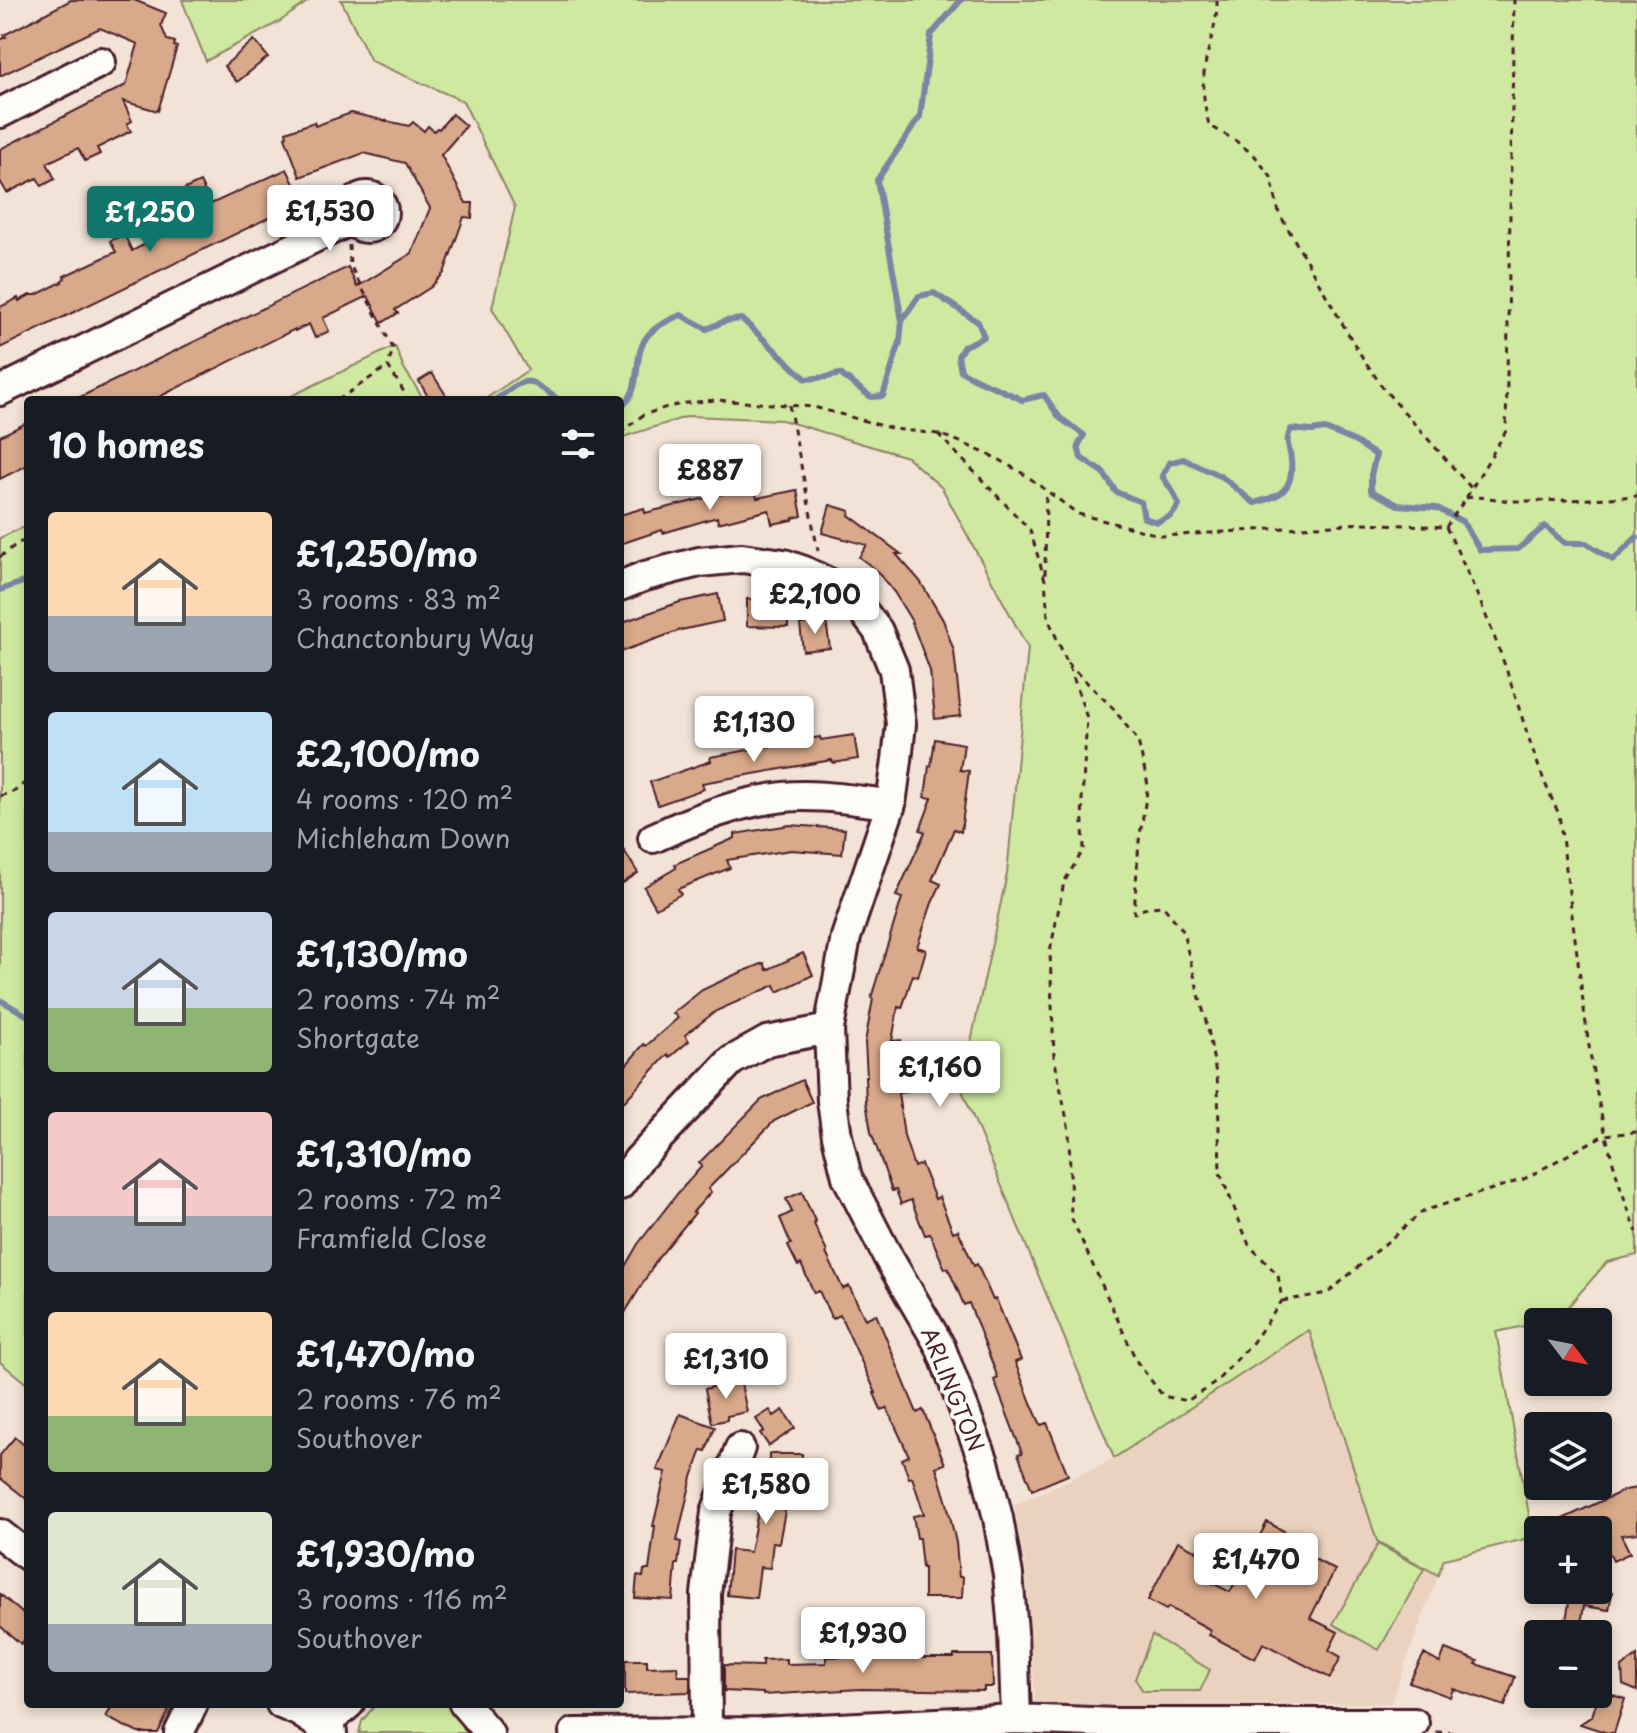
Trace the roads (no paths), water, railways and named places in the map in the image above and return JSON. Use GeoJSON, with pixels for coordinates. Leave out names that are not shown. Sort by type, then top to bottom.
{"type":"FeatureCollection","features":[{"type":"Feature","properties":{"kind":"street"},"geometry":{"type":"LineString","coordinates":[[0,113],[101,62]]}},
{"type":"Feature","properties":{"kind":"street"},"geometry":{"type":"LineString","coordinates":[[0,391],[351,220]]}},
{"type":"Feature","properties":{"kind":"street","name":"ARLINGTON"},"geometry":{"type":"LineString","coordinates":[[624,584],[699,562],[742,558],[784,564],[833,585],[856,602],[878,631],[894,670],[901,724],[891,804],[846,937],[829,1029],[832,1101],[847,1177],[888,1257],[940,1346],[984,1462],[1008,1575],[1016,1719]]}},
{"type":"Feature","properties":{"kind":"street"},"geometry":{"type":"LineString","coordinates":[[653,838],[694,819],[740,805],[786,796],[891,804]]}},
{"type":"Feature","properties":{"kind":"street"},"geometry":{"type":"LineString","coordinates":[[629,1154],[731,1061],[767,1041],[829,1029]]}},
{"type":"Feature","properties":{"kind":"street"},"geometry":{"type":"LineString","coordinates":[[707,1732],[706,1594],[716,1512],[740,1448]]}},
{"type":"Feature","properties":{"kind":"street"},"geometry":{"type":"LineString","coordinates":[[0,1534],[24,1553]]}},
{"type":"Feature","properties":{"kind":"street"},"geometry":{"type":"LineString","coordinates":[[179,1733],[191,1708]]}},
{"type":"Feature","properties":{"kind":"street"},"geometry":{"type":"LineString","coordinates":[[291,1708],[329,1730],[334,1717],[344,1708]]}},
{"type":"Feature","properties":{"kind":"street"},"geometry":{"type":"LineString","coordinates":[[467,1708],[489,1733]]}},
{"type":"Feature","properties":{"kind":"street"},"geometry":{"type":"LineString","coordinates":[[574,1733],[760,1733],[1016,1719],[1115,1723],[1414,1723]]}},
{"type":"Feature","properties":{"kind":"waterway"},"geometry":{"type":"LineString","coordinates":[[902,321],[877,180],[920,117],[931,35],[961,0]]}},
{"type":"Feature","properties":{"kind":"waterway"},"geometry":{"type":"LineString","coordinates":[[624,404],[632,392],[643,342],[656,328],[681,315],[707,329],[725,321],[742,319],[806,379],[840,374],[871,397],[883,396],[900,342],[902,321],[919,296],[934,293],[978,322],[984,337],[964,346],[958,356],[961,371],[1022,400],[1044,395],[1060,418],[1084,435],[1078,446],[1081,458],[1103,472],[1116,492],[1141,502],[1144,518],[1157,522],[1171,516],[1179,505],[1162,476],[1169,463],[1184,459],[1222,477],[1254,503],[1278,495],[1290,479],[1288,441],[1291,429],[1325,429],[1354,441],[1376,455],[1371,491],[1398,505],[1437,508],[1463,522],[1480,550],[1518,549],[1545,526],[1565,543],[1586,543],[1613,560],[1637,537]]}},
{"type":"Feature","properties":{"kind":"waterway"},"geometry":{"type":"LineString","coordinates":[[501,396],[527,382],[553,396]]}},
{"type":"Feature","properties":{"kind":"waterway"},"geometry":{"type":"LineString","coordinates":[[0,590],[24,582]]}},
{"type":"Feature","properties":{"kind":"waterway"},"geometry":{"type":"LineString","coordinates":[[0,1000],[24,1014]]}}]}
